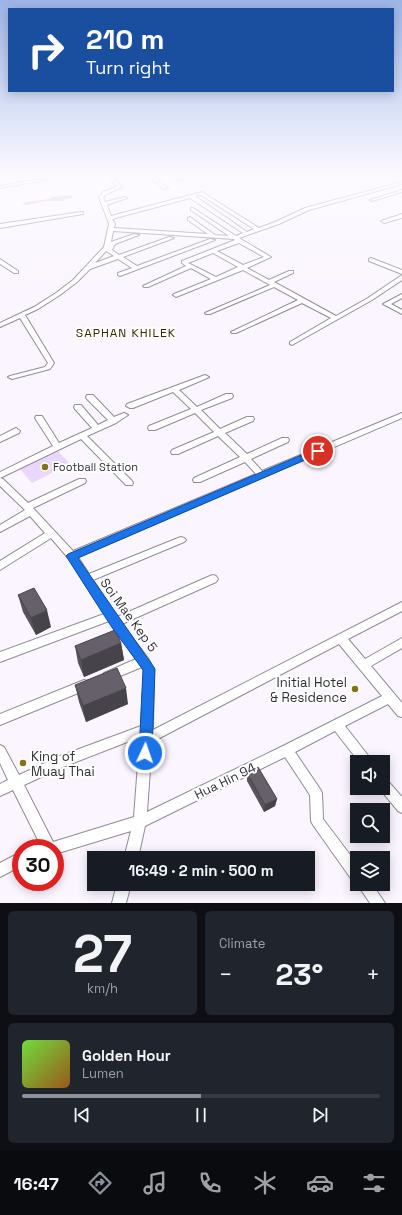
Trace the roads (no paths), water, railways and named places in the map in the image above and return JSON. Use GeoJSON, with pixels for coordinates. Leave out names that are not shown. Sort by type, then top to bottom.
{"type":"FeatureCollection","features":[{"type":"Feature","properties":{"kind":"street"},"geometry":{"type":"LineString","coordinates":[[0,226],[43,219]]}},
{"type":"Feature","properties":{"kind":"street"},"geometry":{"type":"LineString","coordinates":[[0,325],[22,315],[58,294],[89,268],[107,247],[111,229],[110,219]]}},
{"type":"Feature","properties":{"kind":"street"},"geometry":{"type":"LineString","coordinates":[[190,219],[212,238]]}},
{"type":"Feature","properties":{"kind":"street"},"geometry":{"type":"LineString","coordinates":[[176,295],[214,278],[268,257],[237,239],[208,219]]}},
{"type":"Feature","properties":{"kind":"street"},"geometry":{"type":"LineString","coordinates":[[226,219],[248,234]]}},
{"type":"Feature","properties":{"kind":"street"},"geometry":{"type":"LineString","coordinates":[[243,219],[259,230]]}},
{"type":"Feature","properties":{"kind":"street"},"geometry":{"type":"LineString","coordinates":[[214,278],[184,262],[213,251],[284,219]]}},
{"type":"Feature","properties":{"kind":"street"},"geometry":{"type":"LineString","coordinates":[[384,222],[393,219]]}},
{"type":"Feature","properties":{"kind":"street"},"geometry":{"type":"LineString","coordinates":[[111,229],[237,239]]}},
{"type":"Feature","properties":{"kind":"street"},"geometry":{"type":"LineString","coordinates":[[136,235],[113,243],[109,251],[137,268]]}},
{"type":"Feature","properties":{"kind":"street"},"geometry":{"type":"LineString","coordinates":[[89,268],[171,238]]}},
{"type":"Feature","properties":{"kind":"street"},"geometry":{"type":"LineString","coordinates":[[120,274],[212,238]]}},
{"type":"Feature","properties":{"kind":"street"},"geometry":{"type":"LineString","coordinates":[[213,251],[335,318]]}},
{"type":"Feature","properties":{"kind":"street"},"geometry":{"type":"LineString","coordinates":[[371,260],[402,272]]}},
{"type":"Feature","properties":{"kind":"street"},"geometry":{"type":"LineString","coordinates":[[0,261],[16,272]]}},
{"type":"Feature","properties":{"kind":"street"},"geometry":{"type":"LineString","coordinates":[[146,286],[192,266]]}},
{"type":"Feature","properties":{"kind":"street"},"geometry":{"type":"LineString","coordinates":[[208,314],[272,283],[291,272]]}},
{"type":"Feature","properties":{"kind":"street"},"geometry":{"type":"LineString","coordinates":[[292,343],[370,299],[402,277]]}},
{"type":"Feature","properties":{"kind":"street"},"geometry":{"type":"LineString","coordinates":[[402,296],[384,303],[402,312]]}},
{"type":"Feature","properties":{"kind":"street"},"geometry":{"type":"LineString","coordinates":[[234,332],[303,300]]}},
{"type":"Feature","properties":{"kind":"street"},"geometry":{"type":"LineString","coordinates":[[12,377],[48,368],[51,363],[22,315]]}},
{"type":"Feature","properties":{"kind":"street"},"geometry":{"type":"LineString","coordinates":[[130,406],[205,377]]}},
{"type":"Feature","properties":{"kind":"street"},"geometry":{"type":"LineString","coordinates":[[174,389],[246,458],[261,475]]}},
{"type":"Feature","properties":{"kind":"street"},"geometry":{"type":"LineString","coordinates":[[152,428],[229,396]]}},
{"type":"Feature","properties":{"kind":"street"},"geometry":{"type":"LineString","coordinates":[[90,397],[113,421]]}},
{"type":"Feature","properties":{"kind":"street"},"geometry":{"type":"LineString","coordinates":[[78,407],[97,429]]}},
{"type":"Feature","properties":{"kind":"street"},"geometry":{"type":"LineString","coordinates":[[0,475],[124,415]]}},
{"type":"Feature","properties":{"kind":"street"},"geometry":{"type":"LineString","coordinates":[[72,556],[402,415]]}},
{"type":"Feature","properties":{"kind":"street"},"geometry":{"type":"LineString","coordinates":[[38,418],[58,447]]}},
{"type":"Feature","properties":{"kind":"street"},"geometry":{"type":"LineString","coordinates":[[175,452],[250,419]]}},
{"type":"Feature","properties":{"kind":"street"},"geometry":{"type":"LineString","coordinates":[[0,439],[16,431]]}},
{"type":"Feature","properties":{"kind":"street"},"geometry":{"type":"LineString","coordinates":[[82,436],[129,483]]}},
{"type":"Feature","properties":{"kind":"street"},"geometry":{"type":"LineString","coordinates":[[197,480],[285,440]]}},
{"type":"Feature","properties":{"kind":"street","name":"Soi Mae Kep 5"},"geometry":{"type":"LineString","coordinates":[[0,481],[30,509],[72,556],[113,619],[144,661],[150,673],[140,822],[133,851]]}},
{"type":"Feature","properties":{"kind":"street"},"geometry":{"type":"LineString","coordinates":[[0,529],[30,509],[82,481]]}},
{"type":"Feature","properties":{"kind":"street"},"geometry":{"type":"LineString","coordinates":[[0,566],[52,533]]}},
{"type":"Feature","properties":{"kind":"street"},"geometry":{"type":"LineString","coordinates":[[86,579],[182,540]]}},
{"type":"Feature","properties":{"kind":"street"},"geometry":{"type":"LineString","coordinates":[[0,657],[113,619],[213,579]]}},
{"type":"Feature","properties":{"kind":"street"},"geometry":{"type":"LineString","coordinates":[[0,790],[60,762],[146,734],[341,638],[402,606]]}},
{"type":"Feature","properties":{"kind":"street"},"geometry":{"type":"LineString","coordinates":[[341,638],[402,712]]}},
{"type":"Feature","properties":{"kind":"street"},"geometry":{"type":"LineString","coordinates":[[363,665],[402,643]]}},
{"type":"Feature","properties":{"kind":"street"},"geometry":{"type":"LineString","coordinates":[[0,720],[144,661]]}},
{"type":"Feature","properties":{"kind":"street","name":"Hua Hin 94"},"geometry":{"type":"LineString","coordinates":[[64,845],[140,822],[288,750],[390,697]]}},
{"type":"Feature","properties":{"kind":"street"},"geometry":{"type":"LineString","coordinates":[[336,724],[360,755]]}},
{"type":"Feature","properties":{"kind":"street"},"geometry":{"type":"LineString","coordinates":[[288,750],[316,793],[317,821],[350,866]]}},
{"type":"Feature","properties":{"kind":"street"},"geometry":{"type":"LineString","coordinates":[[0,751],[44,839]]}},
{"type":"Feature","properties":{"kind":"street"},"geometry":{"type":"LineString","coordinates":[[390,792],[402,807]]}},
{"type":"Feature","properties":{"kind":"street"},"geometry":{"type":"LineString","coordinates":[[0,870],[12,864]]}},
{"type":"Feature","properties":{"kind":"street"},"geometry":{"type":"LineString","coordinates":[[119,903],[122,891]]}},
{"type":"Feature","properties":{"kind":"street"},"geometry":{"type":"LineString","coordinates":[[369,891],[378,903]]}},
{"type":"Feature","properties":{"kind":"place","name":"Football Station"},"geometry":{"type":"Point","coordinates":[45,467]}},
{"type":"Feature","properties":{"kind":"place","name":"Initial Hotel & Residence"},"geometry":{"type":"Point","coordinates":[355,689]}},
{"type":"Feature","properties":{"kind":"place","name":"King of Muay Thai"},"geometry":{"type":"Point","coordinates":[23,763]}},
{"type":"Feature","properties":{"kind":"district","name":"SAPHAN KHILEK"},"geometry":{"type":"Point","coordinates":[126,333]}}]}
